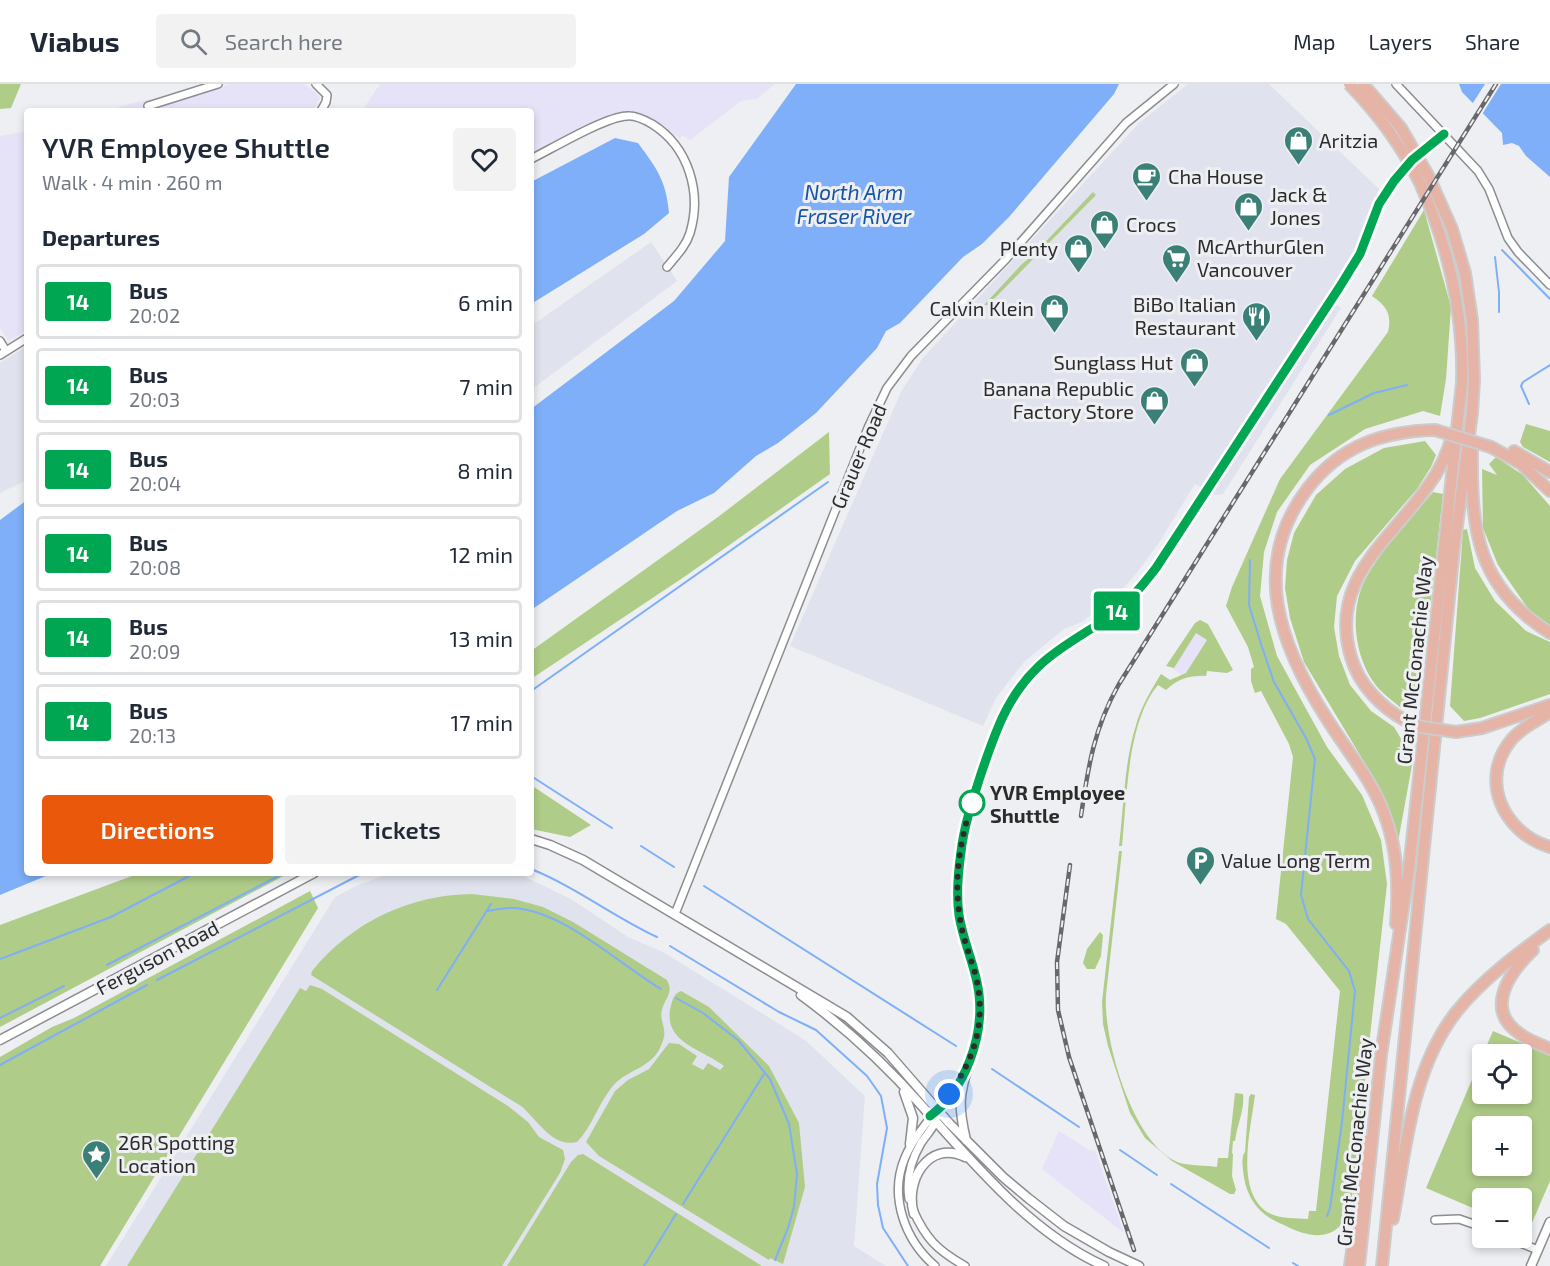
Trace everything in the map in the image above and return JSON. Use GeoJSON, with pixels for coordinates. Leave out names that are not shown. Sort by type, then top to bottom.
{"type":"FeatureCollection","features":[{"type":"Feature","properties":{"kind":"main road","name":"Grant McConachie Way"},"geometry":{"type":"LineString","coordinates":[[1349,84],[1364,100],[1425,180],[1456,291],[1462,344],[1461,403],[1409,869],[1375,1103],[1359,1266]]}},
{"type":"Feature","properties":{"kind":"main road","name":"Grant McConachie Way"},"geometry":{"type":"LineString","coordinates":[[1363,84],[1401,128],[1454,236],[1468,289],[1474,350],[1472,413],[1454,548],[1383,1266]]}},
{"type":"Feature","properties":{"kind":"main road"},"geometry":{"type":"LineString","coordinates":[[1461,403],[1452,438],[1439,470],[1416,502],[1368,559],[1354,583],[1347,603],[1346,634],[1350,654],[1367,688],[1380,702],[1406,721],[1422,727],[1456,732],[1482,728],[1550,705]]}},
{"type":"Feature","properties":{"kind":"main road"},"geometry":{"type":"LineString","coordinates":[[1472,413],[1473,509],[1482,553],[1507,597],[1527,617],[1550,633]]}},
{"type":"Feature","properties":{"kind":"main road"},"geometry":{"type":"LineString","coordinates":[[1392,981],[1398,888],[1396,861],[1389,826],[1374,792],[1312,694],[1288,648],[1278,615],[1276,574],[1279,551],[1288,520],[1304,494],[1324,470],[1349,451],[1378,437],[1409,431],[1446,429],[1469,433],[1550,472]]}},
{"type":"Feature","properties":{"kind":"main road"},"geometry":{"type":"LineString","coordinates":[[1491,444],[1520,463],[1550,491]]}},
{"type":"Feature","properties":{"kind":"main road"},"geometry":{"type":"LineString","coordinates":[[1550,712],[1529,724],[1512,739],[1501,759],[1497,780],[1500,801],[1515,828],[1531,840],[1550,847]]}},
{"type":"Feature","properties":{"kind":"main road"},"geometry":{"type":"LineString","coordinates":[[1383,1266],[1414,1107],[1422,1078],[1434,1049],[1456,1012],[1477,990],[1514,957],[1550,931]]}},
{"type":"Feature","properties":{"kind":"main road"},"geometry":{"type":"LineString","coordinates":[[1550,931],[1513,971],[1505,986],[1502,1003],[1505,1017],[1515,1030],[1529,1040],[1550,1048]]}},
{"type":"Feature","properties":{"kind":"main road"},"geometry":{"type":"LineString","coordinates":[[1350,1266],[1363,1157],[1375,1103]]}},
{"type":"Feature","properties":{"kind":"street"},"geometry":{"type":"LineString","coordinates":[[148,106],[218,84]]}},
{"type":"Feature","properties":{"kind":"street"},"geometry":{"type":"LineString","coordinates":[[316,84],[328,98],[323,108]]}},
{"type":"Feature","properties":{"kind":"street","name":"Grauer Road"},"geometry":{"type":"LineString","coordinates":[[675,914],[863,439],[887,388],[911,356],[1006,259],[1125,123],[1174,84]]}},
{"type":"Feature","properties":{"kind":"street"},"geometry":{"type":"LineString","coordinates":[[1396,84],[1484,180],[1504,232],[1512,246],[1550,285]]}},
{"type":"Feature","properties":{"kind":"street"},"geometry":{"type":"LineString","coordinates":[[534,158],[612,119],[628,116],[646,120],[664,131],[683,155],[694,189],[690,233],[668,267]]}},
{"type":"Feature","properties":{"kind":"street"},"geometry":{"type":"LineString","coordinates":[[967,1140],[960,1105],[962,1087],[978,1033],[979,995],[959,912],[959,865],[964,831],[972,803],[996,729],[1005,709],[1017,690],[1038,666],[1113,614],[1134,596],[1156,568],[1360,254],[1379,204],[1394,181],[1412,160],[1444,134]]}},
{"type":"Feature","properties":{"kind":"street"},"geometry":{"type":"LineString","coordinates":[[0,341],[3,353],[24,340]]}},
{"type":"Feature","properties":{"kind":"street"},"geometry":{"type":"LineString","coordinates":[[534,840],[584,860],[847,1017],[888,1053],[938,1110],[1003,1177],[1064,1226],[1139,1266]]}},
{"type":"Feature","properties":{"kind":"street","name":"Ferguson Road"},"geometry":{"type":"LineString","coordinates":[[0,1040],[308,876]]}},
{"type":"Feature","properties":{"kind":"street"},"geometry":{"type":"LineString","coordinates":[[769,972],[847,1030],[890,1072],[973,1162],[1031,1218],[1065,1243],[1104,1266]]}},
{"type":"Feature","properties":{"kind":"street"},"geometry":{"type":"LineString","coordinates":[[910,1144],[963,1076],[969,1063]]}},
{"type":"Feature","properties":{"kind":"street"},"geometry":{"type":"LineString","coordinates":[[890,1072],[907,1097],[912,1112],[913,1130],[899,1181],[901,1212],[914,1243],[935,1266]]}},
{"type":"Feature","properties":{"kind":"street"},"geometry":{"type":"LineString","coordinates":[[938,1110],[936,1123],[921,1144],[912,1164],[908,1191],[914,1214],[925,1234],[936,1248],[964,1266]]}},
{"type":"Feature","properties":{"kind":"street"},"geometry":{"type":"LineString","coordinates":[[914,1214],[913,1190],[925,1162],[937,1155],[949,1152],[973,1162]]}},
{"type":"Feature","properties":{"kind":"street"},"geometry":{"type":"LineString","coordinates":[[1435,1220],[1459,1219],[1472,1224]]}},
{"type":"Feature","properties":{"kind":"street"},"geometry":{"type":"LineString","coordinates":[[1531,1266],[1550,1222]]}},
{"type":"Feature","properties":{"kind":"street"},"geometry":{"type":"LineString","coordinates":[[1532,1248],[1538,1250]]}},
{"type":"Feature","properties":{"kind":"shaded area"},"geometry":{"type":"Polygon","coordinates":[[[231,84],[304,84],[320,98],[315,108],[116,108],[152,99],[159,105],[231,84]]]}},
{"type":"Feature","properties":{"kind":"shaded area"},"geometry":{"type":"Polygon","coordinates":[[[380,84],[775,84],[757,99],[741,101],[690,140],[682,135],[680,139],[663,126],[631,111],[614,114],[534,154],[534,108],[364,108],[380,84]]]}},
{"type":"Feature","properties":{"kind":"shaded area"},"geometry":{"type":"Polygon","coordinates":[[[1188,84],[1269,84],[1379,189],[1359,245],[1326,298],[1341,308],[1223,494],[1215,495],[1195,484],[1158,544],[1136,574],[1118,594],[1082,622],[1064,629],[1024,662],[996,698],[983,726],[790,646],[901,392],[922,359],[1139,123],[1188,84]]]}},
{"type":"Feature","properties":{"kind":"shaded area"},"geometry":{"type":"Polygon","coordinates":[[[24,132],[24,332],[8,340],[0,328],[0,136],[24,132]]]}},
{"type":"Feature","properties":{"kind":"shaded area"},"geometry":{"type":"Polygon","coordinates":[[[651,242],[677,281],[534,388],[534,324],[651,242]]]}},
{"type":"Feature","properties":{"kind":"shaded area"},"geometry":{"type":"Polygon","coordinates":[[[24,348],[24,481],[0,493],[0,363],[24,348]]]}},
{"type":"Feature","properties":{"kind":"shaded area"},"geometry":{"type":"Polygon","coordinates":[[[1199,624],[1215,650],[1207,663],[1206,676],[1186,678],[1171,667],[1199,624]]]}},
{"type":"Feature","properties":{"kind":"shaded area"},"geometry":{"type":"Polygon","coordinates":[[[382,876],[523,876],[571,899],[628,937],[663,952],[805,1040],[865,1096],[854,1246],[886,1266],[106,1266],[335,897],[382,876]]]}},
{"type":"Feature","properties":{"kind":"shaded area"},"geometry":{"type":"Polygon","coordinates":[[[1059,1131],[1091,1151],[1095,1150],[1124,1233],[1042,1169],[1059,1131]]]}},
{"type":"Feature","properties":{"kind":"green space"},"geometry":{"type":"Polygon","coordinates":[[[0,84],[21,84],[11,108],[0,109],[0,84]]]}},
{"type":"Feature","properties":{"kind":"green space"},"geometry":{"type":"Polygon","coordinates":[[[1093,192],[1096,195],[988,305],[984,305],[1022,264],[1093,192]]]}},
{"type":"Feature","properties":{"kind":"green space"},"geometry":{"type":"Polygon","coordinates":[[[1424,210],[1451,307],[1446,379],[1440,416],[1423,411],[1365,429],[1310,465],[1277,512],[1264,552],[1260,596],[1277,656],[1327,747],[1362,795],[1381,840],[1387,884],[1351,1206],[1340,1226],[1324,1235],[1315,1235],[1295,1230],[1273,1220],[1257,1207],[1247,1189],[1242,1160],[1245,1152],[1251,1094],[1255,1095],[1248,1142],[1248,1177],[1259,1205],[1271,1214],[1284,1218],[1308,1219],[1309,1211],[1316,1211],[1340,991],[1286,924],[1276,919],[1293,757],[1289,744],[1261,691],[1255,693],[1251,681],[1251,669],[1254,667],[1248,647],[1226,606],[1232,587],[1280,479],[1388,332],[1387,311],[1372,296],[1424,210]]]}},
{"type":"Feature","properties":{"kind":"green space"},"geometry":{"type":"Polygon","coordinates":[[[1526,424],[1550,431],[1550,462],[1523,447],[1520,442],[1526,424]]]}},
{"type":"Feature","properties":{"kind":"green space"},"geometry":{"type":"Polygon","coordinates":[[[829,432],[830,474],[687,575],[534,677],[534,649],[718,517],[829,432]]]}},
{"type":"Feature","properties":{"kind":"green space"},"geometry":{"type":"Polygon","coordinates":[[[1425,441],[1436,455],[1431,467],[1417,489],[1355,561],[1337,596],[1334,627],[1339,656],[1350,685],[1371,711],[1394,727],[1406,747],[1396,747],[1414,754],[1398,842],[1381,790],[1304,662],[1290,618],[1285,588],[1287,560],[1294,533],[1316,495],[1345,469],[1384,448],[1425,441]]]}},
{"type":"Feature","properties":{"kind":"green space"},"geometry":{"type":"Polygon","coordinates":[[[1496,457],[1523,475],[1550,506],[1550,625],[1529,610],[1498,565],[1483,528],[1482,469],[1497,475],[1489,464],[1496,457]]]}},
{"type":"Feature","properties":{"kind":"green space"},"geometry":{"type":"Polygon","coordinates":[[[1433,492],[1443,494],[1420,698],[1401,688],[1410,700],[1401,708],[1380,690],[1371,679],[1365,666],[1357,637],[1357,607],[1365,580],[1372,568],[1388,545],[1433,492]]]}},
{"type":"Feature","properties":{"kind":"green space"},"geometry":{"type":"Polygon","coordinates":[[[1467,529],[1475,568],[1495,601],[1526,631],[1550,642],[1550,694],[1480,718],[1464,721],[1450,706],[1463,530],[1467,529]]]}},
{"type":"Feature","properties":{"kind":"green space"},"geometry":{"type":"Polygon","coordinates":[[[1200,620],[1208,624],[1233,670],[1227,673],[1207,671],[1206,676],[1184,678],[1166,690],[1158,685],[1140,719],[1134,740],[1127,784],[1122,846],[1119,846],[1127,769],[1138,718],[1161,674],[1170,680],[1186,673],[1207,640],[1196,633],[1174,668],[1166,666],[1195,623],[1200,620]]]}},
{"type":"Feature","properties":{"kind":"green space"},"geometry":{"type":"Polygon","coordinates":[[[534,787],[591,825],[570,837],[534,830],[534,787]]]}},
{"type":"Feature","properties":{"kind":"green space"},"geometry":{"type":"Polygon","coordinates":[[[1119,851],[1122,851],[1106,995],[1106,1014],[1124,1090],[1148,1136],[1163,1153],[1180,1163],[1217,1167],[1218,1158],[1228,1158],[1235,1093],[1243,1094],[1242,1111],[1235,1141],[1233,1141],[1232,1176],[1236,1190],[1234,1194],[1230,1194],[1172,1161],[1145,1138],[1130,1113],[1108,1046],[1103,1024],[1102,1002],[1119,851]]]}},
{"type":"Feature","properties":{"kind":"green space"},"geometry":{"type":"Polygon","coordinates":[[[132,876],[283,876],[0,1027],[0,925],[132,876]]]}},
{"type":"Feature","properties":{"kind":"green space"},"geometry":{"type":"Polygon","coordinates":[[[310,891],[318,908],[100,1266],[0,1266],[0,1057],[52,1027],[74,1018],[310,891]]]}},
{"type":"Feature","properties":{"kind":"green space"},"geometry":{"type":"Polygon","coordinates":[[[472,894],[514,899],[543,907],[573,922],[667,980],[670,988],[661,1013],[664,1037],[660,1048],[648,1062],[618,1080],[577,1142],[568,1143],[553,1137],[521,1106],[311,975],[312,971],[345,938],[383,915],[426,900],[472,894]]]}},
{"type":"Feature","properties":{"kind":"green space"},"geometry":{"type":"Polygon","coordinates":[[[1100,932],[1103,935],[1101,956],[1095,969],[1087,969],[1083,963],[1087,949],[1100,932]]]}},
{"type":"Feature","properties":{"kind":"green space"},"geometry":{"type":"Polygon","coordinates":[[[310,985],[322,989],[508,1106],[528,1122],[539,1137],[563,1150],[565,1159],[560,1173],[502,1266],[127,1266],[300,988],[306,991],[310,985]]]}},
{"type":"Feature","properties":{"kind":"green space"},"geometry":{"type":"Polygon","coordinates":[[[681,991],[709,1007],[769,1066],[799,1123],[805,1187],[783,1264],[770,1258],[769,1260],[599,1156],[586,1142],[615,1091],[628,1080],[649,1069],[669,1043],[679,1044],[697,1056],[692,1064],[703,1070],[708,1063],[720,1070],[724,1066],[687,1044],[673,1030],[670,1010],[672,1001],[681,991]]]}},
{"type":"Feature","properties":{"kind":"green space"},"geometry":{"type":"Polygon","coordinates":[[[1493,1031],[1524,1044],[1487,1044],[1493,1031]]]}},
{"type":"Feature","properties":{"kind":"green space"},"geometry":{"type":"Polygon","coordinates":[[[1532,1047],[1550,1055],[1550,1181],[1532,1223],[1532,1188],[1472,1188],[1472,1208],[1426,1188],[1472,1080],[1472,1104],[1532,1104],[1532,1047]]]}},
{"type":"Feature","properties":{"kind":"green space"},"geometry":{"type":"Polygon","coordinates":[[[583,1154],[762,1266],[507,1266],[571,1162],[578,1155],[583,1154]]]}},
{"type":"Feature","properties":{"kind":"water","name":"North Arm Fraser River"},"geometry":{"type":"Polygon","coordinates":[[[796,84],[1119,84],[1114,94],[1009,217],[982,244],[963,257],[900,323],[886,331],[877,348],[816,413],[778,443],[756,456],[714,493],[677,511],[534,608],[534,407],[674,301],[725,241],[729,177],[796,84]]]}},
{"type":"Feature","properties":{"kind":"water"},"geometry":{"type":"Polygon","coordinates":[[[1459,84],[1550,84],[1550,177],[1526,156],[1519,146],[1512,143],[1503,145],[1502,133],[1462,92],[1459,84]]]}},
{"type":"Feature","properties":{"kind":"water"},"geometry":{"type":"Polygon","coordinates":[[[615,138],[638,143],[663,183],[669,213],[644,234],[534,302],[534,180],[615,138]]]}},
{"type":"Feature","properties":{"kind":"water"},"geometry":{"type":"Polygon","coordinates":[[[24,502],[24,876],[46,876],[0,895],[0,520],[24,502]]]}},
{"type":"Feature","properties":{"kind":"pier"},"geometry":{"type":"Polygon","coordinates":[[[1485,84],[1501,84],[1481,116],[1471,106],[1485,84]]]}},
{"type":"Feature","properties":{"kind":"waterway"},"geometry":{"type":"LineString","coordinates":[[1502,250],[1550,299]]}},
{"type":"Feature","properties":{"kind":"waterway"},"geometry":{"type":"LineString","coordinates":[[1495,257],[1499,312]]}},
{"type":"Feature","properties":{"kind":"waterway"},"geometry":{"type":"LineString","coordinates":[[1529,404],[1521,386],[1523,382],[1550,365]]}},
{"type":"Feature","properties":{"kind":"waterway"},"geometry":{"type":"LineString","coordinates":[[1329,415],[1374,393],[1407,385]]}},
{"type":"Feature","properties":{"kind":"waterway"},"geometry":{"type":"LineString","coordinates":[[534,689],[828,482]]}},
{"type":"Feature","properties":{"kind":"waterway"},"geometry":{"type":"LineString","coordinates":[[1250,560],[1249,605],[1261,644],[1274,682],[1306,738],[1315,759],[1301,895],[1308,919],[1349,971],[1355,991],[1342,1122],[1327,1216]]}},
{"type":"Feature","properties":{"kind":"waterway"},"geometry":{"type":"LineString","coordinates":[[534,778],[612,828]]}},
{"type":"Feature","properties":{"kind":"waterway"},"geometry":{"type":"LineString","coordinates":[[641,846],[674,867]]}},
{"type":"Feature","properties":{"kind":"waterway"},"geometry":{"type":"LineString","coordinates":[[534,870],[564,884],[657,937]]}},
{"type":"Feature","properties":{"kind":"waterway"},"geometry":{"type":"LineString","coordinates":[[0,959],[111,917],[189,876]]}},
{"type":"Feature","properties":{"kind":"waterway"},"geometry":{"type":"LineString","coordinates":[[107,965],[278,876]]}},
{"type":"Feature","properties":{"kind":"waterway"},"geometry":{"type":"LineString","coordinates":[[157,980],[357,876]]}},
{"type":"Feature","properties":{"kind":"waterway"},"geometry":{"type":"LineString","coordinates":[[704,886],[956,1046]]}},
{"type":"Feature","properties":{"kind":"waterway"},"geometry":{"type":"LineString","coordinates":[[437,990],[491,904]]}},
{"type":"Feature","properties":{"kind":"waterway"},"geometry":{"type":"LineString","coordinates":[[487,911],[515,908],[553,919],[591,941],[661,989]]}},
{"type":"Feature","properties":{"kind":"waterway"},"geometry":{"type":"LineString","coordinates":[[670,946],[779,1012],[816,1030],[867,1076],[881,1096],[887,1128],[877,1184],[878,1205],[883,1228],[908,1266]]}},
{"type":"Feature","properties":{"kind":"waterway"},"geometry":{"type":"LineString","coordinates":[[0,1065],[147,985]]}},
{"type":"Feature","properties":{"kind":"waterway"},"geometry":{"type":"LineString","coordinates":[[0,1018],[64,986]]}},
{"type":"Feature","properties":{"kind":"waterway"},"geometry":{"type":"LineString","coordinates":[[676,998],[703,1013],[738,1040],[770,1079],[789,1124],[797,1174],[794,1207],[775,1260]]}},
{"type":"Feature","properties":{"kind":"waterway"},"geometry":{"type":"LineString","coordinates":[[992,1069],[1079,1127]]}},
{"type":"Feature","properties":{"kind":"waterway"},"geometry":{"type":"LineString","coordinates":[[683,1204],[764,1074]]}},
{"type":"Feature","properties":{"kind":"waterway"},"geometry":{"type":"LineString","coordinates":[[1120,1150],[1157,1175]]}},
{"type":"Feature","properties":{"kind":"waterway"},"geometry":{"type":"LineString","coordinates":[[1171,1184],[1269,1248]]}},
{"type":"Feature","properties":{"kind":"waterway"},"geometry":{"type":"LineString","coordinates":[[644,1266],[676,1214]]}},
{"type":"Feature","properties":{"kind":"waterway"},"geometry":{"type":"LineString","coordinates":[[1293,1263],[1298,1266]]}},
{"type":"Feature","properties":{"kind":"railway"},"geometry":{"type":"LineString","coordinates":[[1081,816],[1098,732],[1110,700],[1119,684],[1496,84]]}},
{"type":"Feature","properties":{"kind":"railway"},"geometry":{"type":"LineString","coordinates":[[1070,865],[1057,962],[1058,1010],[1069,1057],[1134,1250]]}},
{"type":"Feature","properties":{"kind":"bus line","name":"14"},"geometry":{"type":"LineString","coordinates":[[930,1116],[938,1110],[963,1076],[972,1058],[978,1033],[979,995],[975,972],[961,925],[957,881],[964,831],[996,729],[1005,709],[1017,690],[1038,666],[1113,614],[1134,596],[1156,568],[1360,254],[1379,204],[1394,181],[1412,160],[1444,134]]}},
{"type":"Feature","properties":{"kind":"place","name":"Aritzia"},"geometry":{"type":"Point","coordinates":[1298,166]}},
{"type":"Feature","properties":{"kind":"place","name":"Cha House"},"geometry":{"type":"Point","coordinates":[1147,202]}},
{"type":"Feature","properties":{"kind":"place","name":"Jack & Jones"},"geometry":{"type":"Point","coordinates":[1249,232]}},
{"type":"Feature","properties":{"kind":"place","name":"Crocs"},"geometry":{"type":"Point","coordinates":[1105,250]}},
{"type":"Feature","properties":{"kind":"place","name":"Plenty"},"geometry":{"type":"Point","coordinates":[1079,274]}},
{"type":"Feature","properties":{"kind":"place","name":"McArthurGlen Vancouver"},"geometry":{"type":"Point","coordinates":[1176,284]}},
{"type":"Feature","properties":{"kind":"place","name":"Calvin Klein"},"geometry":{"type":"Point","coordinates":[1055,334]}},
{"type":"Feature","properties":{"kind":"place","name":"BiBo Italian Restaurant"},"geometry":{"type":"Point","coordinates":[1257,342]}},
{"type":"Feature","properties":{"kind":"place","name":"Sunglass Hut"},"geometry":{"type":"Point","coordinates":[1194,388]}},
{"type":"Feature","properties":{"kind":"place","name":"Banana Republic Factory Store"},"geometry":{"type":"Point","coordinates":[1155,426]}},
{"type":"Feature","properties":{"kind":"place","name":"YVR Employee Shuttle"},"geometry":{"type":"Point","coordinates":[972,803]}},
{"type":"Feature","properties":{"kind":"place","name":"Value Long Term"},"geometry":{"type":"Point","coordinates":[1200,886]}},
{"type":"Feature","properties":{"kind":"place","name":"26R Spotting Location"},"geometry":{"type":"Point","coordinates":[97,1180]}},
{"type":"Feature","properties":{"kind":"route"},"geometry":{"type":"LineString","coordinates":[[949,1094],[963,1076],[972,1058],[980,1012],[975,972],[961,925],[957,896],[964,831],[972,803]]}}]}
